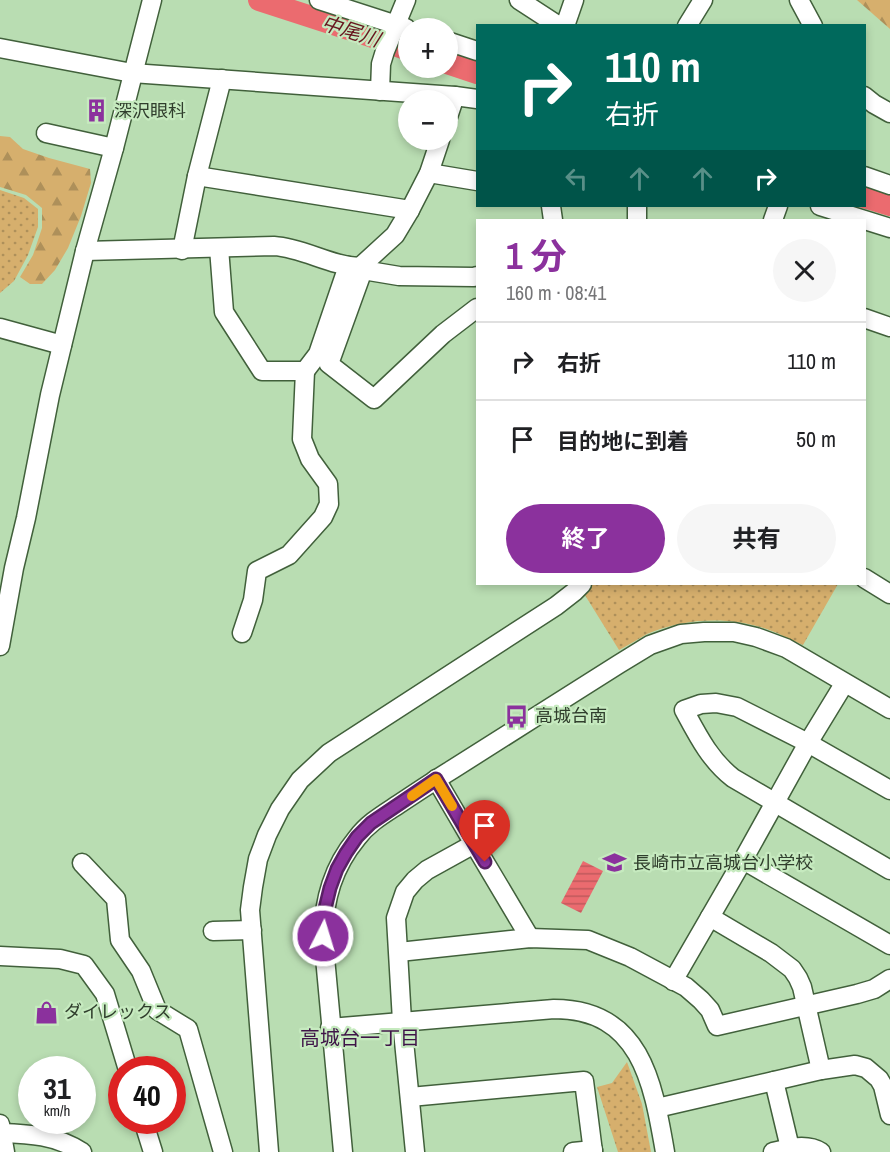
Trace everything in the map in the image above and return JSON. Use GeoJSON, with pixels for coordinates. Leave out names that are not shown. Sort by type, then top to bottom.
{"type":"FeatureCollection","features":[{"type":"Feature","properties":{"kind":"street"},"geometry":{"type":"LineString","coordinates":[[0,646],[7,567],[26,518],[62,345],[152,0]]}},
{"type":"Feature","properties":{"kind":"street"},"geometry":{"type":"LineString","coordinates":[[319,0],[398,26]]}},
{"type":"Feature","properties":{"kind":"street"},"geometry":{"type":"LineString","coordinates":[[403,18],[406,0]]}},
{"type":"Feature","properties":{"kind":"street"},"geometry":{"type":"LineString","coordinates":[[519,0],[556,24]]}},
{"type":"Feature","properties":{"kind":"street"},"geometry":{"type":"LineString","coordinates":[[566,24],[574,0]]}},
{"type":"Feature","properties":{"kind":"street"},"geometry":{"type":"LineString","coordinates":[[688,24],[703,0]]}},
{"type":"Feature","properties":{"kind":"street"},"geometry":{"type":"LineString","coordinates":[[799,0],[812,24]]}},
{"type":"Feature","properties":{"kind":"street"},"geometry":{"type":"LineString","coordinates":[[380,91],[381,64],[385,51],[398,33]]}},
{"type":"Feature","properties":{"kind":"street"},"geometry":{"type":"LineString","coordinates":[[458,45],[476,51]]}},
{"type":"Feature","properties":{"kind":"street"},"geometry":{"type":"LineString","coordinates":[[0,48],[132,73],[398,92]]}},
{"type":"Feature","properties":{"kind":"street"},"geometry":{"type":"LineString","coordinates":[[182,249],[197,176],[222,79]]}},
{"type":"Feature","properties":{"kind":"street"},"geometry":{"type":"LineString","coordinates":[[458,96],[476,99]]}},
{"type":"Feature","properties":{"kind":"street"},"geometry":{"type":"LineString","coordinates":[[866,98],[890,113]]}},
{"type":"Feature","properties":{"kind":"street"},"geometry":{"type":"LineString","coordinates":[[46,133],[114,148]]}},
{"type":"Feature","properties":{"kind":"street"},"geometry":{"type":"LineString","coordinates":[[242,633],[253,600],[257,571],[289,555],[323,518],[328,504],[328,484],[310,459],[302,439],[305,371],[318,354],[357,268],[395,235],[429,173],[437,150]]}},
{"type":"Feature","properties":{"kind":"street"},"geometry":{"type":"LineString","coordinates":[[429,173],[476,181]]}},
{"type":"Feature","properties":{"kind":"street"},"geometry":{"type":"LineString","coordinates":[[197,176],[410,210]]}},
{"type":"Feature","properties":{"kind":"street"},"geometry":{"type":"LineString","coordinates":[[866,177],[890,185]]}},
{"type":"Feature","properties":{"kind":"street"},"geometry":{"type":"LineString","coordinates":[[823,207],[861,219]]}},
{"type":"Feature","properties":{"kind":"street"},"geometry":{"type":"LineString","coordinates":[[866,220],[890,228]]}},
{"type":"Feature","properties":{"kind":"street"},"geometry":{"type":"LineString","coordinates":[[85,251],[285,246],[357,268],[399,276],[476,278]]}},
{"type":"Feature","properties":{"kind":"street"},"geometry":{"type":"LineString","coordinates":[[219,248],[224,312],[262,371],[305,371]]}},
{"type":"Feature","properties":{"kind":"street"},"geometry":{"type":"LineString","coordinates":[[357,268],[329,364],[374,399],[443,334],[476,309]]}},
{"type":"Feature","properties":{"kind":"street"},"geometry":{"type":"LineString","coordinates":[[866,319],[890,327]]}},
{"type":"Feature","properties":{"kind":"street"},"geometry":{"type":"LineString","coordinates":[[0,328],[62,345]]}},
{"type":"Feature","properties":{"kind":"street"},"geometry":{"type":"LineString","coordinates":[[866,579],[890,594]]}},
{"type":"Feature","properties":{"kind":"street"},"geometry":{"type":"LineString","coordinates":[[269,1152],[250,910],[258,859],[280,809],[300,780],[329,753],[556,606],[581,585]]}},
{"type":"Feature","properties":{"kind":"street"},"geometry":{"type":"LineString","coordinates":[[343,1152],[330,1028],[323,936],[324,913],[337,869],[357,837],[371,823],[619,663],[650,645],[681,634],[734,632],[756,637],[786,648],[890,710]]}},
{"type":"Feature","properties":{"kind":"street"},"geometry":{"type":"LineString","coordinates":[[673,981],[808,742],[844,684]]}},
{"type":"Feature","properties":{"kind":"street"},"geometry":{"type":"LineString","coordinates":[[890,790],[808,742],[737,707],[716,703],[701,704],[684,710],[714,761],[733,778],[890,870]]}},
{"type":"Feature","properties":{"kind":"street"},"geometry":{"type":"LineString","coordinates":[[436,779],[530,938]]}},
{"type":"Feature","properties":{"kind":"street"},"geometry":{"type":"LineString","coordinates":[[415,1152],[402,1021],[396,918],[405,892],[415,880],[427,870],[474,843]]}},
{"type":"Feature","properties":{"kind":"street"},"geometry":{"type":"LineString","coordinates":[[743,860],[890,945]]}},
{"type":"Feature","properties":{"kind":"street"},"geometry":{"type":"LineString","coordinates":[[82,863],[116,899],[120,940],[141,971],[156,1010],[188,1029],[223,1152]]}},
{"type":"Feature","properties":{"kind":"street"},"geometry":{"type":"LineString","coordinates":[[710,917],[771,953],[792,969],[802,987],[821,1070]]}},
{"type":"Feature","properties":{"kind":"street"},"geometry":{"type":"LineString","coordinates":[[213,931],[252,930]]}},
{"type":"Feature","properties":{"kind":"street"},"geometry":{"type":"LineString","coordinates":[[399,952],[530,938],[588,940],[630,957],[687,987],[710,1010],[717,1026],[874,989],[890,979]]}},
{"type":"Feature","properties":{"kind":"street"},"geometry":{"type":"LineString","coordinates":[[0,956],[60,959],[84,965],[105,994],[124,1056]]}},
{"type":"Feature","properties":{"kind":"street"},"geometry":{"type":"LineString","coordinates":[[330,1028],[554,1009],[586,1012],[609,1023],[630,1042],[638,1053],[657,1108],[665,1152]]}},
{"type":"Feature","properties":{"kind":"street"},"geometry":{"type":"LineString","coordinates":[[657,1108],[821,1070],[855,1065],[866,1068],[879,1079],[890,1115]]}},
{"type":"Feature","properties":{"kind":"street"},"geometry":{"type":"LineString","coordinates":[[410,1097],[584,1081],[593,1151],[573,1152]]}},
{"type":"Feature","properties":{"kind":"street"},"geometry":{"type":"LineString","coordinates":[[774,1081],[781,1150],[806,1147],[821,1152]]}},
{"type":"Feature","properties":{"kind":"street"},"geometry":{"type":"LineString","coordinates":[[5,1152],[1,1130],[32,1134],[68,1143],[82,1152]]}},
{"type":"Feature","properties":{"kind":"street"},"geometry":{"type":"LineString","coordinates":[[147,1134],[153,1152]]}},
{"type":"Feature","properties":{"kind":"green space"},"geometry":{"type":"Polygon","coordinates":[[[857,0],[890,0],[890,29],[857,0]]]}},
{"type":"Feature","properties":{"kind":"green space"},"geometry":{"type":"Polygon","coordinates":[[[0,136],[10,137],[23,149],[90,169],[91,183],[68,248],[55,270],[42,284],[30,284],[20,277],[33,255],[42,228],[42,208],[26,195],[0,187],[0,136]]]}},
{"type":"Feature","properties":{"kind":"green space"},"geometry":{"type":"Polygon","coordinates":[[[0,190],[24,198],[38,209],[38,227],[28,255],[14,281],[0,293],[0,190]]]}},
{"type":"Feature","properties":{"kind":"green space"},"geometry":{"type":"Polygon","coordinates":[[[591,585],[837,585],[803,645],[771,631],[733,621],[718,620],[688,622],[660,629],[619,650],[583,592],[591,585]]]}},
{"type":"Feature","properties":{"kind":"green space"},"geometry":{"type":"Polygon","coordinates":[[[627,1062],[642,1104],[651,1152],[618,1152],[597,1087],[612,1083],[627,1062]]]}},
{"type":"Feature","properties":{"kind":"shaded area"},"geometry":{"type":"Polygon","coordinates":[[[583,861],[603,871],[581,913],[561,903],[583,861]]]}},
{"type":"Feature","properties":{"kind":"waterway","name":"中尾川"},"geometry":{"type":"LineString","coordinates":[[259,0],[398,46]]}},
{"type":"Feature","properties":{"kind":"waterway","name":"中尾川"},"geometry":{"type":"LineString","coordinates":[[458,67],[476,73]]}},
{"type":"Feature","properties":{"kind":"waterway","name":"中尾川"},"geometry":{"type":"LineString","coordinates":[[866,198],[890,205]]}},
{"type":"Feature","properties":{"kind":"slow traffic"},"geometry":{"type":"LineString","coordinates":[[412,796],[436,779],[452,806]]}},
{"type":"Feature","properties":{"kind":"place","name":"深沢眼科"},"geometry":{"type":"Point","coordinates":[96,111]}},
{"type":"Feature","properties":{"kind":"place","name":"高城台南"},"geometry":{"type":"Point","coordinates":[517,716]}},
{"type":"Feature","properties":{"kind":"place","name":"長崎市立高城台小学校"},"geometry":{"type":"Point","coordinates":[615,863]}},
{"type":"Feature","properties":{"kind":"place","name":"ダイレックス"},"geometry":{"type":"Point","coordinates":[46,1012]}},
{"type":"Feature","properties":{"kind":"district","name":"高城台一丁目"},"geometry":{"type":"Point","coordinates":[360,1038]}},
{"type":"Feature","properties":{"kind":"route"},"geometry":{"type":"LineString","coordinates":[[323,936],[324,913],[330,888],[337,869],[357,837],[371,823],[436,779],[485,862]]}}]}
